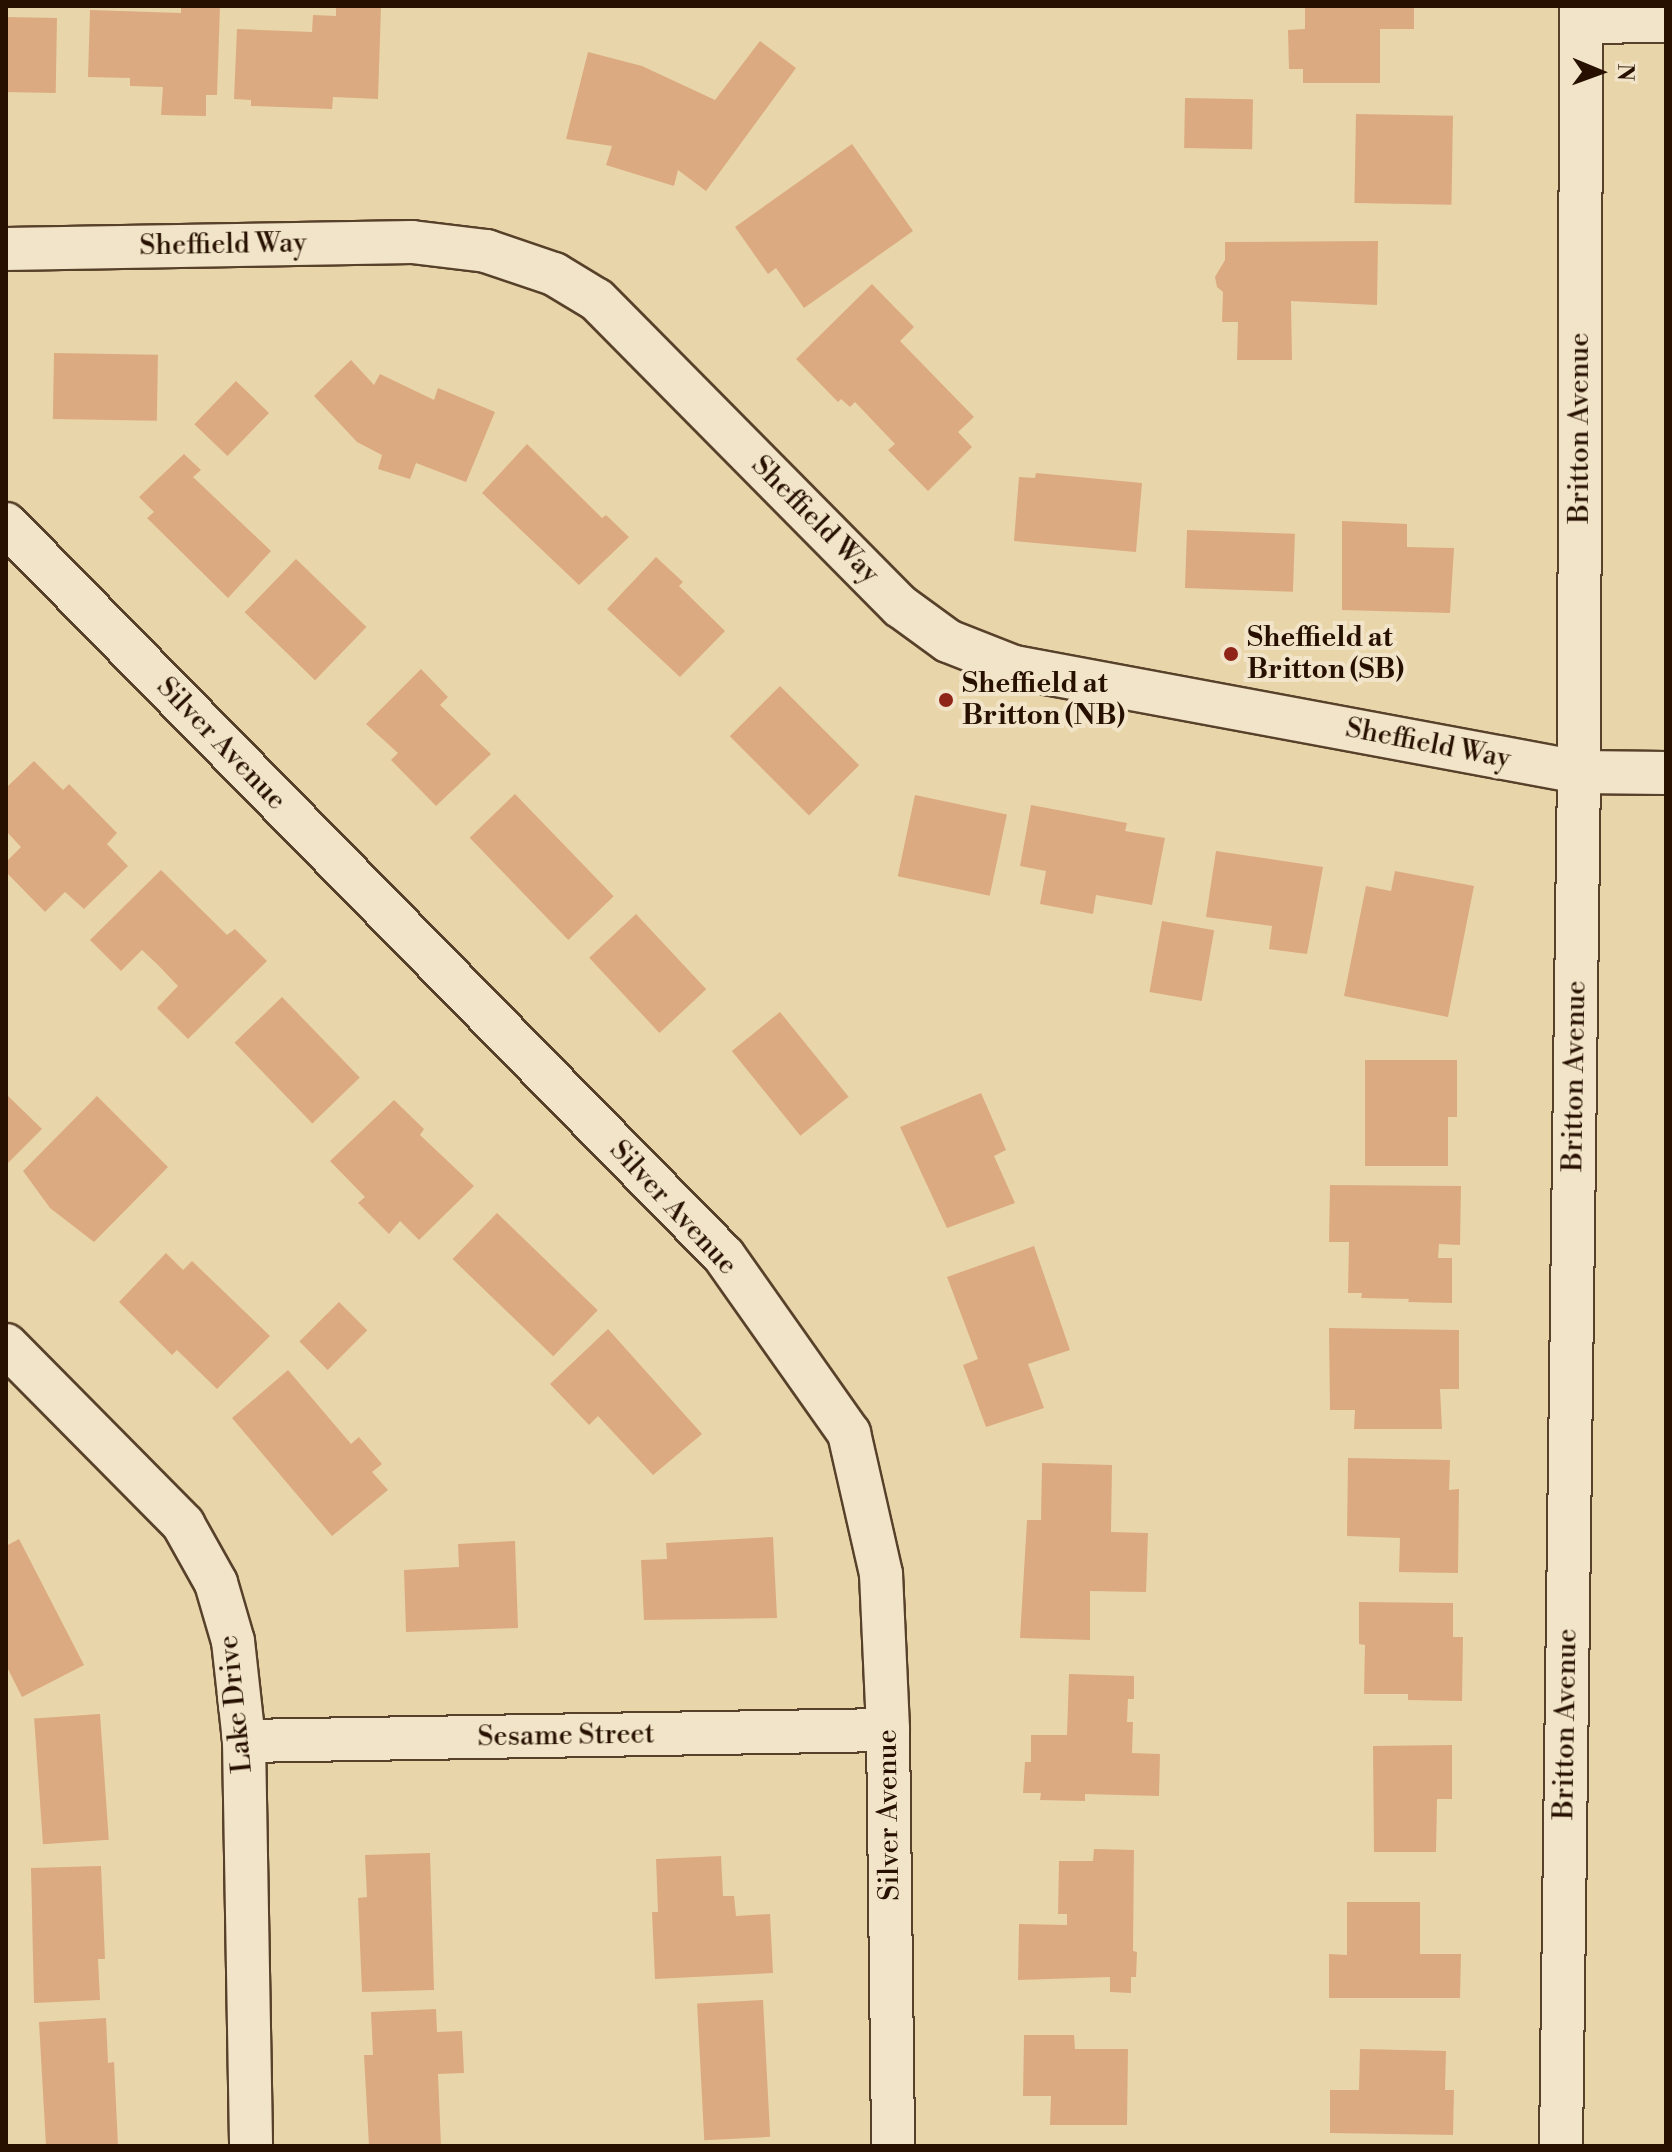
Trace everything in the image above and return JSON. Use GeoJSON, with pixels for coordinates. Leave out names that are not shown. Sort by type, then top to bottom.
{"type":"FeatureCollection","features":[{"type":"Feature","properties":{"kind":"street"},"geometry":{"type":"LineString","coordinates":[[1581,14],[1666,21]]}},
{"type":"Feature","properties":{"kind":"street","name":"Britton Avenue"},"geometry":{"type":"LineString","coordinates":[[1561,2146],[1579,772],[1581,14]]}},
{"type":"Feature","properties":{"kind":"street","name":"Sheffield Way"},"geometry":{"type":"LineString","coordinates":[[6,249],[412,242],[486,251],[554,274],[597,300],[900,606],[948,641],[1014,667],[1579,772],[1666,773]]}},
{"type":"Feature","properties":{"kind":"street","name":"Silver Avenue"},"geometry":{"type":"LineString","coordinates":[[6,524],[724,1256],[849,1433],[881,1574],[888,1730],[893,2146]]}},
{"type":"Feature","properties":{"kind":"street","name":"Lake Drive"},"geometry":{"type":"LineString","coordinates":[[6,1345],[183,1524],[216,1583],[233,1641],[244,1741],[251,2146]]}},
{"type":"Feature","properties":{"kind":"street","name":"Sesame Street"},"geometry":{"type":"LineString","coordinates":[[244,1741],[888,1730]]}},
{"type":"Feature","properties":{"kind":"building"},"geometry":{"type":"Polygon","coordinates":[[[181,6],[220,6],[217,95],[206,95],[206,116],[161,115],[163,87],[130,86],[130,78],[88,77],[90,10],[181,13],[181,6]]]}},
{"type":"Feature","properties":{"kind":"building"},"geometry":{"type":"Polygon","coordinates":[[[336,6],[381,7],[378,99],[333,97],[332,109],[251,106],[251,100],[234,99],[237,29],[312,32],[313,15],[336,16],[336,6]]]}},
{"type":"Feature","properties":{"kind":"building"},"geometry":{"type":"Polygon","coordinates":[[[1305,6],[1414,6],[1414,29],[1380,29],[1380,83],[1303,83],[1303,69],[1289,69],[1288,30],[1305,29],[1305,6]]]}},
{"type":"Feature","properties":{"kind":"building"},"geometry":{"type":"Polygon","coordinates":[[[6,17],[57,18],[56,93],[6,92],[6,17]]]}},
{"type":"Feature","properties":{"kind":"building"},"geometry":{"type":"Polygon","coordinates":[[[760,41],[796,68],[706,191],[678,170],[674,186],[606,165],[612,146],[566,139],[588,52],[642,66],[715,100],[760,41]]]}},
{"type":"Feature","properties":{"kind":"building"},"geometry":{"type":"Polygon","coordinates":[[[1185,98],[1253,99],[1252,149],[1184,148],[1185,98]]]}},
{"type":"Feature","properties":{"kind":"building"},"geometry":{"type":"Polygon","coordinates":[[[1356,114],[1453,116],[1451,205],[1354,203],[1356,114]]]}},
{"type":"Feature","properties":{"kind":"building"},"geometry":{"type":"Polygon","coordinates":[[[852,144],[913,231],[804,308],[776,268],[768,274],[735,227],[852,144]]]}},
{"type":"Feature","properties":{"kind":"building"},"geometry":{"type":"Polygon","coordinates":[[[1378,241],[1377,305],[1291,301],[1292,360],[1237,360],[1238,322],[1222,322],[1223,292],[1217,287],[1215,277],[1225,260],[1225,242],[1378,241]]]}},
{"type":"Feature","properties":{"kind":"building"},"geometry":{"type":"Polygon","coordinates":[[[872,284],[914,327],[900,341],[974,417],[958,432],[972,447],[928,491],[888,450],[895,444],[855,402],[850,407],[841,399],[838,402],[796,359],[872,284]]]}},
{"type":"Feature","properties":{"kind":"building"},"geometry":{"type":"Polygon","coordinates":[[[54,353],[158,355],[157,421],[53,419],[54,353]]]}},
{"type":"Feature","properties":{"kind":"building"},"geometry":{"type":"Polygon","coordinates":[[[351,360],[374,385],[380,374],[434,400],[438,388],[495,412],[466,482],[416,463],[410,479],[378,469],[382,455],[357,442],[314,396],[351,360]]]}},
{"type":"Feature","properties":{"kind":"building"},"geometry":{"type":"Polygon","coordinates":[[[236,381],[269,413],[227,456],[194,424],[236,381]]]}},
{"type":"Feature","properties":{"kind":"building"},"geometry":{"type":"Polygon","coordinates":[[[527,444],[602,518],[606,515],[629,537],[579,585],[482,493],[527,444]]]}},
{"type":"Feature","properties":{"kind":"building"},"geometry":{"type":"Polygon","coordinates":[[[184,454],[201,470],[193,477],[271,551],[228,598],[147,518],[154,512],[139,497],[184,454]]]}},
{"type":"Feature","properties":{"kind":"building"},"geometry":{"type":"Polygon","coordinates":[[[1036,473],[1142,483],[1136,552],[1014,541],[1019,477],[1035,478],[1036,473]]]}},
{"type":"Feature","properties":{"kind":"building"},"geometry":{"type":"Polygon","coordinates":[[[1342,521],[1407,524],[1407,547],[1454,548],[1450,613],[1342,610],[1342,521]]]}},
{"type":"Feature","properties":{"kind":"building"},"geometry":{"type":"Polygon","coordinates":[[[1187,530],[1295,534],[1293,592],[1185,588],[1187,530]]]}},
{"type":"Feature","properties":{"kind":"building"},"geometry":{"type":"Polygon","coordinates":[[[656,557],[683,582],[679,586],[725,631],[680,677],[607,609],[656,557]]]}},
{"type":"Feature","properties":{"kind":"building"},"geometry":{"type":"Polygon","coordinates":[[[296,559],[366,627],[315,680],[245,612],[296,559]]]}},
{"type":"Feature","properties":{"kind":"building"},"geometry":{"type":"Polygon","coordinates":[[[421,669],[448,697],[440,705],[491,754],[436,806],[391,760],[398,753],[366,724],[421,669]]]}},
{"type":"Feature","properties":{"kind":"building"},"geometry":{"type":"Polygon","coordinates":[[[780,686],[859,765],[809,815],[730,736],[780,686]]]}},
{"type":"Feature","properties":{"kind":"building"},"geometry":{"type":"Polygon","coordinates":[[[34,761],[63,790],[69,784],[117,833],[107,844],[128,866],[84,909],[65,892],[45,912],[6,872],[6,862],[21,847],[6,831],[6,788],[34,761]]]}},
{"type":"Feature","properties":{"kind":"building"},"geometry":{"type":"Polygon","coordinates":[[[515,794],[614,896],[568,940],[470,838],[515,794]]]}},
{"type":"Feature","properties":{"kind":"building"},"geometry":{"type":"Polygon","coordinates":[[[915,795],[1007,815],[990,896],[898,876],[915,795]]]}},
{"type":"Feature","properties":{"kind":"building"},"geometry":{"type":"Polygon","coordinates":[[[1031,805],[1127,823],[1125,831],[1165,838],[1152,905],[1096,895],[1093,914],[1040,904],[1046,871],[1020,866],[1031,805]]]}},
{"type":"Feature","properties":{"kind":"building"},"geometry":{"type":"Polygon","coordinates":[[[1216,851],[1323,867],[1307,954],[1269,949],[1272,926],[1206,917],[1216,851]]]}},
{"type":"Feature","properties":{"kind":"building"},"geometry":{"type":"Polygon","coordinates":[[[161,870],[227,935],[235,929],[267,961],[188,1039],[157,1008],[178,986],[158,965],[142,950],[121,971],[90,940],[161,870]]]}},
{"type":"Feature","properties":{"kind":"building"},"geometry":{"type":"Polygon","coordinates":[[[1395,871],[1474,886],[1448,1017],[1344,996],[1366,886],[1391,891],[1395,871]]]}},
{"type":"Feature","properties":{"kind":"building"},"geometry":{"type":"Polygon","coordinates":[[[636,914],[706,989],[659,1033],[589,958],[636,914]]]}},
{"type":"Feature","properties":{"kind":"building"},"geometry":{"type":"Polygon","coordinates":[[[1162,921],[1214,930],[1202,1001],[1149,992],[1162,921]]]}},
{"type":"Feature","properties":{"kind":"building"},"geometry":{"type":"Polygon","coordinates":[[[282,997],[360,1078],[312,1123],[235,1043],[282,997]]]}},
{"type":"Feature","properties":{"kind":"building"},"geometry":{"type":"Polygon","coordinates":[[[780,1012],[849,1097],[800,1136],[732,1051],[780,1012]]]}},
{"type":"Feature","properties":{"kind":"building"},"geometry":{"type":"Polygon","coordinates":[[[1365,1060],[1457,1060],[1457,1117],[1448,1117],[1448,1166],[1365,1166],[1365,1060]]]}},
{"type":"Feature","properties":{"kind":"building"},"geometry":{"type":"Polygon","coordinates":[[[981,1093],[1006,1150],[994,1156],[1015,1203],[947,1228],[900,1127],[981,1093]]]}},
{"type":"Feature","properties":{"kind":"building"},"geometry":{"type":"Polygon","coordinates":[[[6,1094],[42,1129],[6,1165],[6,1094]]]}},
{"type":"Feature","properties":{"kind":"building"},"geometry":{"type":"Polygon","coordinates":[[[97,1096],[168,1167],[94,1242],[50,1208],[23,1171],[97,1096]]]}},
{"type":"Feature","properties":{"kind":"building"},"geometry":{"type":"Polygon","coordinates":[[[394,1100],[424,1129],[420,1135],[474,1186],[419,1240],[400,1221],[389,1234],[358,1203],[365,1197],[330,1161],[394,1100]]]}},
{"type":"Feature","properties":{"kind":"building"},"geometry":{"type":"Polygon","coordinates":[[[1330,1185],[1461,1186],[1460,1245],[1439,1244],[1438,1258],[1452,1258],[1452,1303],[1361,1298],[1362,1293],[1348,1293],[1349,1242],[1329,1242],[1330,1185]]]}},
{"type":"Feature","properties":{"kind":"building"},"geometry":{"type":"Polygon","coordinates":[[[497,1213],[598,1310],[553,1356],[453,1259],[497,1213]]]}},
{"type":"Feature","properties":{"kind":"building"},"geometry":{"type":"Polygon","coordinates":[[[1034,1246],[1070,1350],[1028,1364],[1044,1408],[986,1427],[963,1365],[978,1359],[947,1277],[1034,1246]]]}},
{"type":"Feature","properties":{"kind":"building"},"geometry":{"type":"Polygon","coordinates":[[[166,1253],[183,1270],[192,1261],[270,1336],[217,1389],[177,1350],[172,1355],[119,1302],[166,1253]]]}},
{"type":"Feature","properties":{"kind":"building"},"geometry":{"type":"Polygon","coordinates":[[[339,1302],[367,1330],[328,1370],[299,1342],[339,1302]]]}},
{"type":"Feature","properties":{"kind":"building"},"geometry":{"type":"Polygon","coordinates":[[[1329,1328],[1459,1330],[1459,1389],[1440,1389],[1442,1429],[1354,1429],[1355,1410],[1330,1410],[1329,1328]]]}},
{"type":"Feature","properties":{"kind":"building"},"geometry":{"type":"Polygon","coordinates":[[[608,1329],[702,1434],[653,1475],[598,1416],[589,1425],[550,1384],[608,1329]]]}},
{"type":"Feature","properties":{"kind":"building"},"geometry":{"type":"Polygon","coordinates":[[[288,1370],[351,1444],[359,1437],[382,1464],[372,1472],[388,1490],[332,1536],[232,1418],[288,1370]]]}},
{"type":"Feature","properties":{"kind":"building"},"geometry":{"type":"Polygon","coordinates":[[[1348,1458],[1450,1460],[1449,1490],[1459,1489],[1458,1573],[1399,1572],[1400,1538],[1347,1536],[1348,1458]]]}},
{"type":"Feature","properties":{"kind":"building"},"geometry":{"type":"Polygon","coordinates":[[[1042,1463],[1112,1465],[1111,1532],[1148,1533],[1146,1592],[1090,1591],[1090,1640],[1020,1638],[1027,1520],[1041,1520],[1042,1463]]]}},
{"type":"Feature","properties":{"kind":"building"},"geometry":{"type":"Polygon","coordinates":[[[773,1537],[777,1618],[644,1620],[641,1560],[667,1559],[666,1543],[773,1537]]]}},
{"type":"Feature","properties":{"kind":"building"},"geometry":{"type":"Polygon","coordinates":[[[19,1539],[84,1665],[22,1697],[6,1665],[6,1546],[19,1539]]]}},
{"type":"Feature","properties":{"kind":"building"},"geometry":{"type":"Polygon","coordinates":[[[515,1541],[518,1628],[406,1632],[404,1570],[459,1567],[458,1544],[515,1541]]]}},
{"type":"Feature","properties":{"kind":"building"},"geometry":{"type":"Polygon","coordinates":[[[1359,1602],[1453,1603],[1453,1637],[1463,1637],[1462,1701],[1408,1700],[1408,1694],[1364,1694],[1365,1645],[1359,1644],[1359,1602]]]}},
{"type":"Feature","properties":{"kind":"building"},"geometry":{"type":"Polygon","coordinates":[[[1069,1674],[1134,1676],[1134,1699],[1128,1699],[1127,1722],[1133,1722],[1132,1753],[1160,1754],[1159,1796],[1085,1794],[1085,1801],[1040,1800],[1041,1793],[1023,1793],[1025,1762],[1031,1762],[1031,1735],[1067,1735],[1069,1674]]]}},
{"type":"Feature","properties":{"kind":"building"},"geometry":{"type":"Polygon","coordinates":[[[100,1714],[109,1840],[43,1844],[34,1719],[100,1714]]]}},
{"type":"Feature","properties":{"kind":"building"},"geometry":{"type":"Polygon","coordinates":[[[1452,1745],[1452,1799],[1437,1799],[1436,1852],[1374,1852],[1373,1746],[1452,1745]]]}},
{"type":"Feature","properties":{"kind":"building"},"geometry":{"type":"Polygon","coordinates":[[[1094,1849],[1134,1850],[1133,1951],[1137,1952],[1136,1977],[1131,1977],[1131,1993],[1110,1992],[1110,1977],[1018,1980],[1019,1924],[1067,1925],[1067,1914],[1058,1914],[1059,1861],[1093,1861],[1094,1849]]]}},
{"type":"Feature","properties":{"kind":"building"},"geometry":{"type":"Polygon","coordinates":[[[430,1853],[434,1990],[362,1992],[358,1898],[367,1897],[365,1855],[430,1853]]]}},
{"type":"Feature","properties":{"kind":"building"},"geometry":{"type":"Polygon","coordinates":[[[721,1856],[723,1896],[734,1896],[736,1916],[770,1914],[773,1973],[655,1979],[652,1912],[658,1912],[656,1859],[721,1856]]]}},
{"type":"Feature","properties":{"kind":"building"},"geometry":{"type":"Polygon","coordinates":[[[101,1866],[105,1959],[98,1959],[100,2000],[34,2003],[31,1868],[101,1866]]]}},
{"type":"Feature","properties":{"kind":"building"},"geometry":{"type":"Polygon","coordinates":[[[1347,1902],[1420,1902],[1420,1954],[1461,1954],[1460,1998],[1329,1998],[1329,1954],[1347,1955],[1347,1902]]]}},
{"type":"Feature","properties":{"kind":"building"},"geometry":{"type":"Polygon","coordinates":[[[763,2000],[770,2137],[704,2140],[697,2003],[763,2000]]]}},
{"type":"Feature","properties":{"kind":"building"},"geometry":{"type":"Polygon","coordinates":[[[436,2009],[437,2032],[462,2031],[464,2073],[438,2074],[441,2146],[369,2146],[364,2055],[373,2055],[371,2012],[436,2009]]]}},
{"type":"Feature","properties":{"kind":"building"},"geometry":{"type":"Polygon","coordinates":[[[106,2018],[108,2063],[114,2062],[118,2146],[46,2146],[39,2022],[106,2018]]]}},
{"type":"Feature","properties":{"kind":"building"},"geometry":{"type":"Polygon","coordinates":[[[1024,2035],[1074,2035],[1075,2049],[1128,2049],[1127,2125],[1050,2125],[1051,2096],[1023,2096],[1024,2035]]]}},
{"type":"Feature","properties":{"kind":"building"},"geometry":{"type":"Polygon","coordinates":[[[1360,2049],[1446,2051],[1445,2090],[1454,2090],[1453,2135],[1330,2133],[1330,2090],[1359,2090],[1360,2049]]]}},
{"type":"Feature","properties":{"kind":"place","name":"Sheffield at Britton (SB)"},"geometry":{"type":"Point","coordinates":[1231,654]}},
{"type":"Feature","properties":{"kind":"place","name":"Sheffield at Britton (NB)"},"geometry":{"type":"Point","coordinates":[946,700]}}]}
